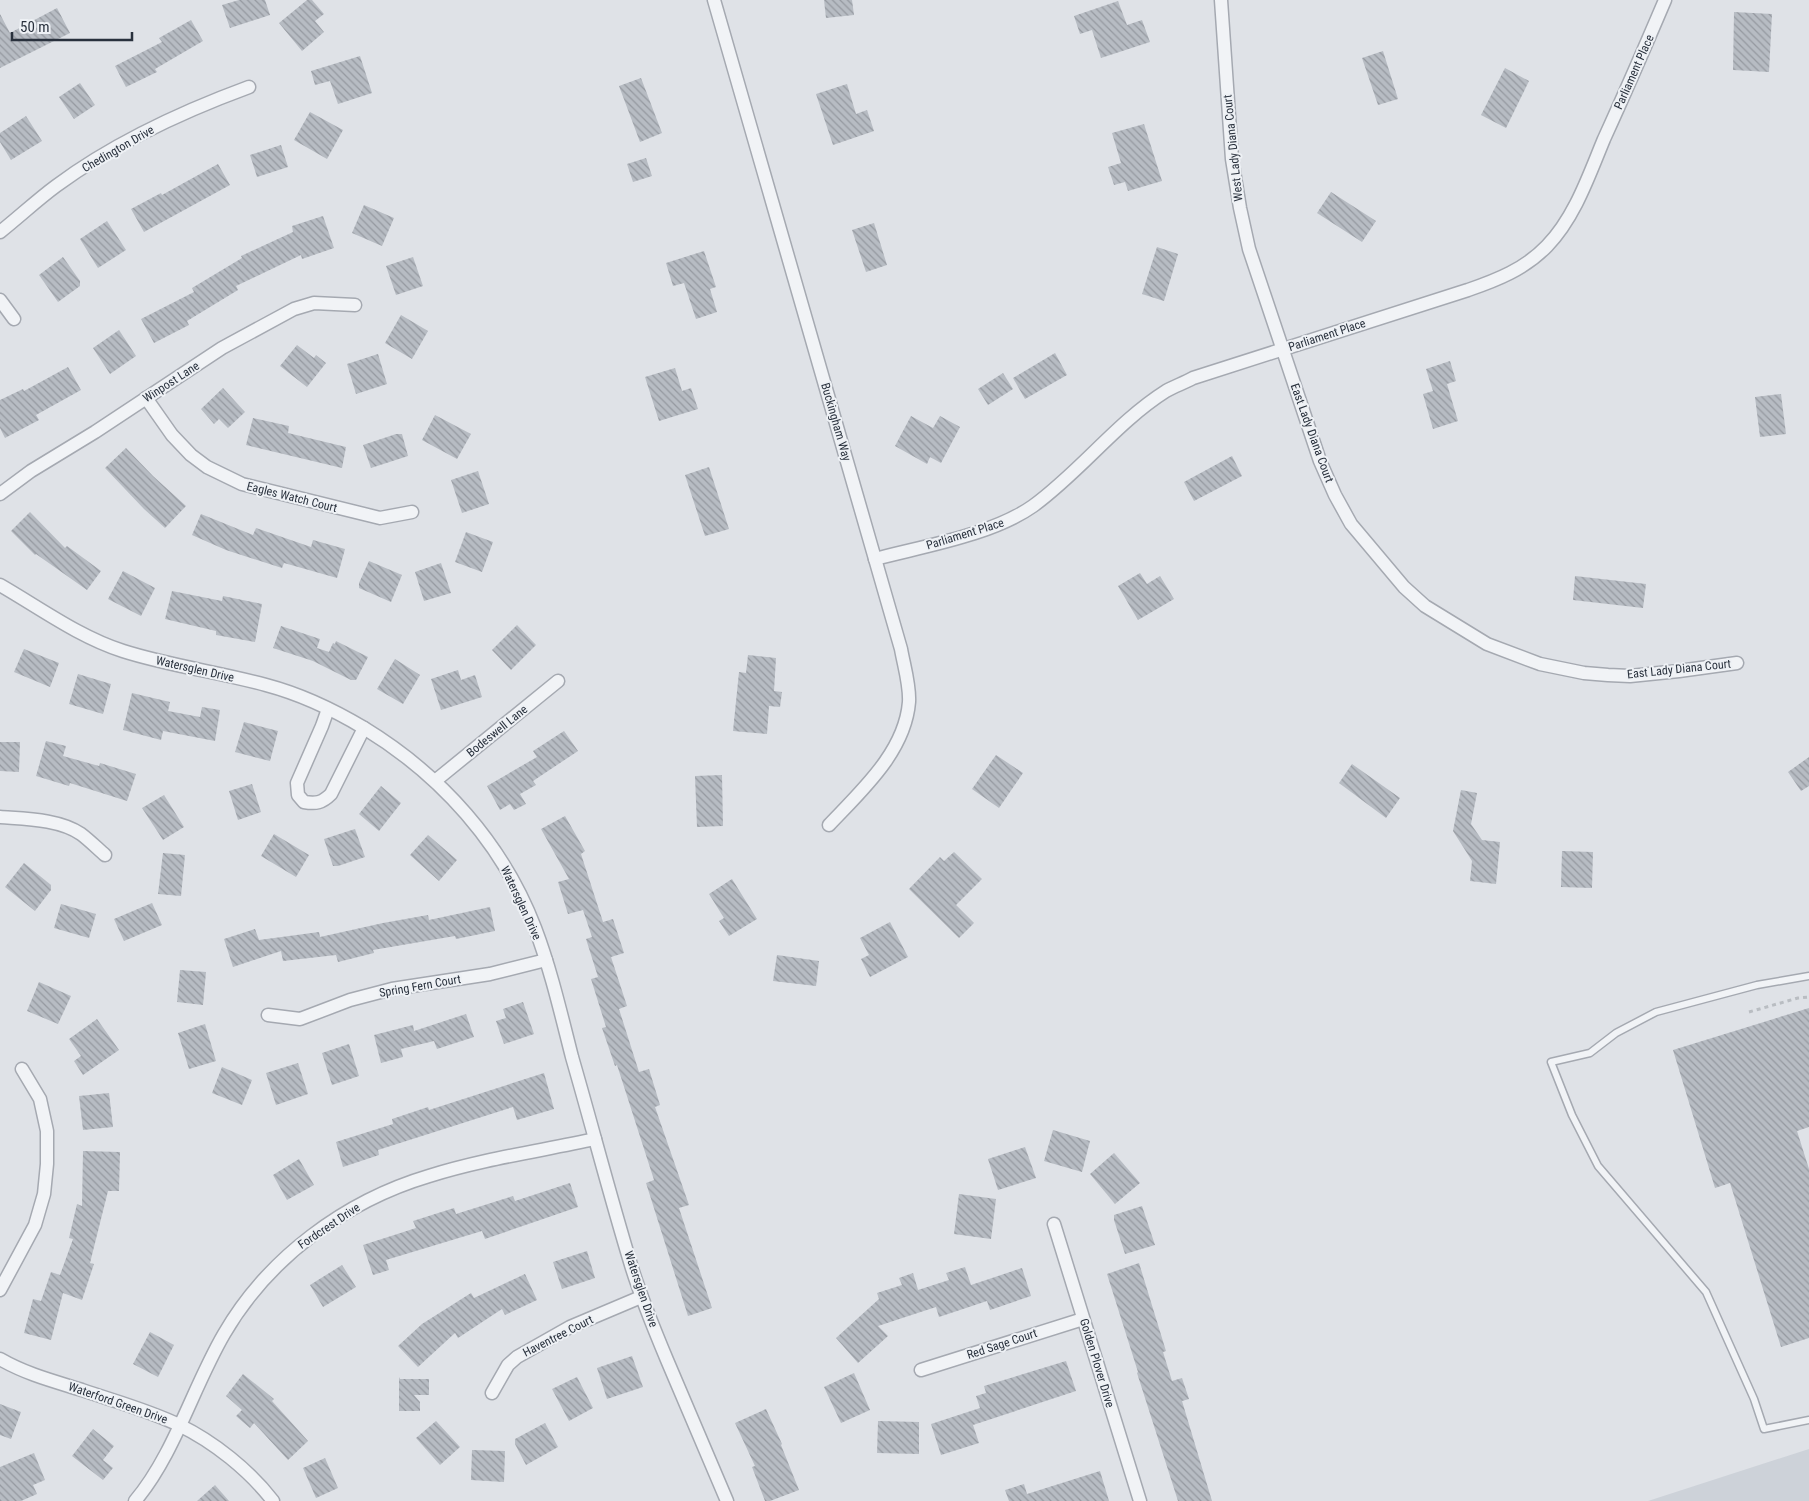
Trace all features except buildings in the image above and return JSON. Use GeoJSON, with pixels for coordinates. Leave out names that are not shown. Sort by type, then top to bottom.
{"type":"FeatureCollection","features":[{"type":"Feature","properties":{"kind":"street","name":"Buckingham Way"},"geometry":{"type":"LineString","coordinates":[[714,0],[901,649],[906,677],[909,701],[905,723],[892,750],[880,767],[829,825]]}},
{"type":"Feature","properties":{"kind":"street","name":"West Lady Diana Court"},"geometry":{"type":"LineString","coordinates":[[1221,0],[1232,159],[1240,208],[1249,249],[1283,349]]}},
{"type":"Feature","properties":{"kind":"street","name":"Parliament Place"},"geometry":{"type":"LineString","coordinates":[[875,559],[981,532],[1008,521],[1058,486],[1092,453],[1146,406],[1167,391],[1194,378],[1503,278],[1527,263],[1547,246],[1564,224],[1584,187],[1665,0]]}},
{"type":"Feature","properties":{"kind":"street","name":"Chedington Drive"},"geometry":{"type":"LineString","coordinates":[[0,232],[56,186],[101,157],[154,127],[214,100],[249,87]]}},
{"type":"Feature","properties":{"kind":"street"},"geometry":{"type":"LineString","coordinates":[[0,300],[14,319]]}},
{"type":"Feature","properties":{"kind":"street","name":"Winpost Lane"},"geometry":{"type":"LineString","coordinates":[[0,494],[31,471],[222,348],[294,309],[314,302],[355,305]]}},
{"type":"Feature","properties":{"kind":"street","name":"East Lady Diana Court"},"geometry":{"type":"LineString","coordinates":[[1283,349],[1320,461],[1343,510],[1351,524],[1373,552],[1404,587],[1425,606],[1487,644],[1540,664],[1584,673],[1630,676],[1737,663]]}},
{"type":"Feature","properties":{"kind":"street","name":"Eagles Watch Court"},"geometry":{"type":"LineString","coordinates":[[146,398],[172,435],[191,455],[207,467],[242,484],[380,518],[412,512]]}},
{"type":"Feature","properties":{"kind":"street","name":"Watersglen Drive"},"geometry":{"type":"LineString","coordinates":[[0,585],[83,634],[118,649],[179,666],[263,684],[294,694],[328,709],[364,728],[405,757],[435,781],[469,817],[499,857],[517,889],[534,926],[546,960],[641,1297],[727,1501]]}},
{"type":"Feature","properties":{"kind":"street","name":"Bodeswell Lane"},"geometry":{"type":"LineString","coordinates":[[435,781],[558,681]]}},
{"type":"Feature","properties":{"kind":"street"},"geometry":{"type":"LineString","coordinates":[[328,709],[297,782],[298,795],[304,802],[316,804],[325,800],[331,794],[364,728]]}},
{"type":"Feature","properties":{"kind":"street"},"geometry":{"type":"LineString","coordinates":[[0,817],[24,818],[59,825],[79,833],[105,855]]}},
{"type":"Feature","properties":{"kind":"street","name":"Spring Fern Court"},"geometry":{"type":"LineString","coordinates":[[268,1015],[300,1019],[350,1000],[392,989],[490,974],[546,960]]}},
{"type":"Feature","properties":{"kind":"street"},"geometry":{"type":"LineString","coordinates":[[0,1290],[35,1225],[44,1194],[47,1164],[47,1130],[40,1098],[22,1069]]}},
{"type":"Feature","properties":{"kind":"street","name":"Fordcrest Drive"},"geometry":{"type":"LineString","coordinates":[[135,1501],[153,1477],[224,1333],[249,1296],[277,1265],[306,1239],[353,1208],[399,1186],[466,1166],[595,1139]]}},
{"type":"Feature","properties":{"kind":"street","name":"Golden Plover Drive"},"geometry":{"type":"LineString","coordinates":[[1054,1224],[1140,1501]]}},
{"type":"Feature","properties":{"kind":"street","name":"Haventree Court"},"geometry":{"type":"LineString","coordinates":[[492,1394],[508,1365],[517,1357],[570,1327],[641,1297]]}},
{"type":"Feature","properties":{"kind":"street","name":"Red Sage Court"},"geometry":{"type":"LineString","coordinates":[[921,1370],[1083,1319]]}},
{"type":"Feature","properties":{"kind":"street","name":"Waterford Green Drive"},"geometry":{"type":"LineString","coordinates":[[0,1359],[30,1374],[148,1412],[180,1425],[218,1448],[246,1472],[273,1501]]}},
{"type":"Feature","properties":{"kind":"lane"},"geometry":{"type":"LineString","coordinates":[[1809,976],[1757,985],[1656,1012],[1616,1033],[1590,1053],[1551,1062],[1572,1115],[1598,1166],[1706,1292],[1754,1399],[1764,1429],[1809,1420]]}},
{"type":"Feature","properties":{"kind":"path"},"geometry":{"type":"LineString","coordinates":[[1749,1012],[1798,998],[1809,997]]}},
{"type":"Feature","properties":{"kind":"shaded area"},"geometry":{"type":"Polygon","coordinates":[[[1809,1449],[1809,1501],[1648,1501],[1809,1449]]]}}]}
